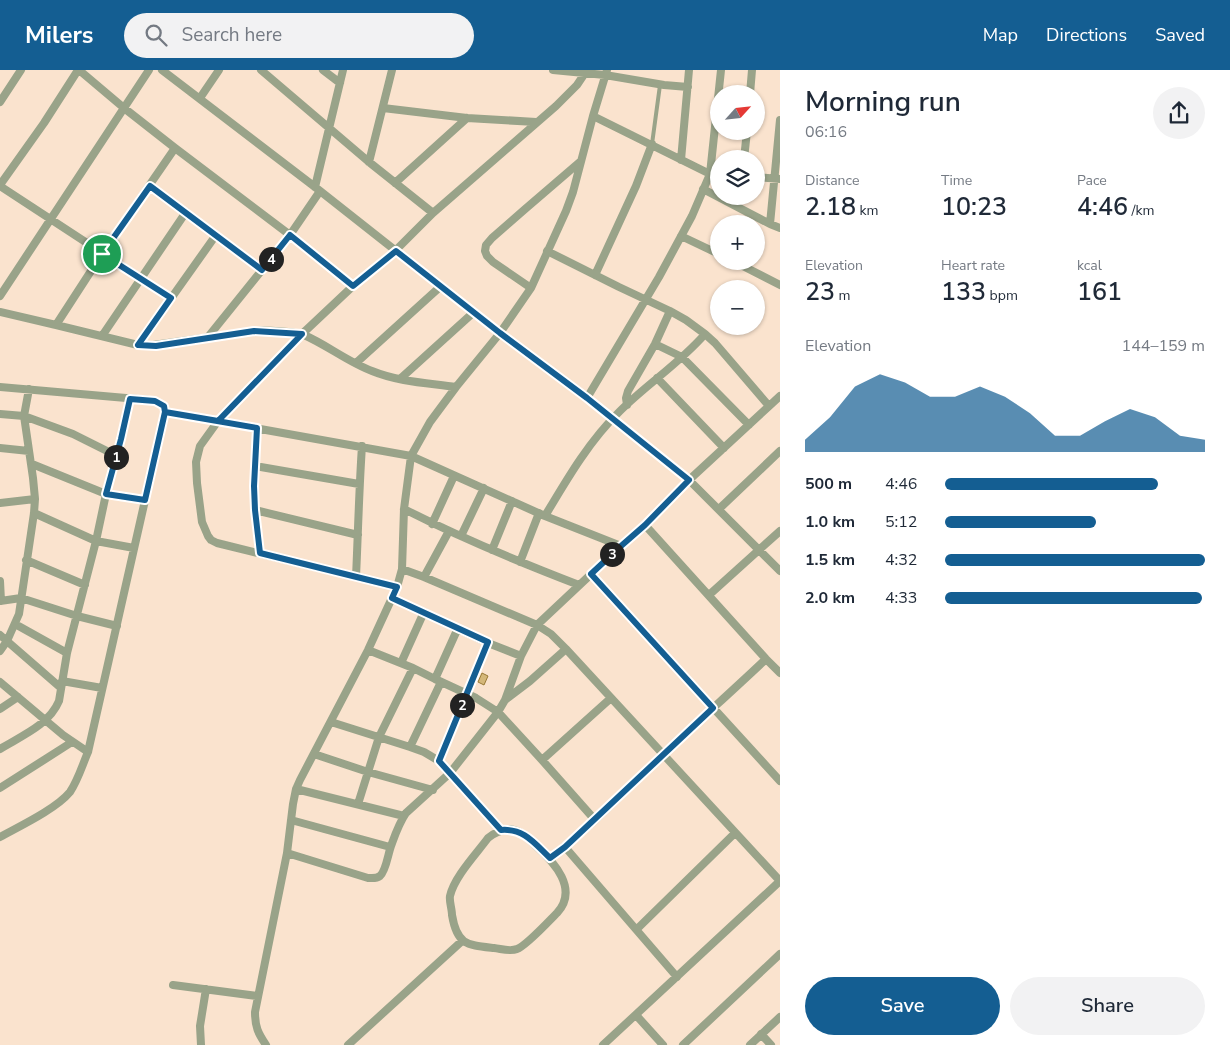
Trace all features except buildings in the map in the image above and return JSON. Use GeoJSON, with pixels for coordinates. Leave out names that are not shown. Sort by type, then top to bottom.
{"type":"FeatureCollection","features":[{"type":"Feature","properties":{"kind":"street"},"geometry":{"type":"LineString","coordinates":[[0,102],[21,70]]}},
{"type":"Feature","properties":{"kind":"street"},"geometry":{"type":"LineString","coordinates":[[171,298],[0,186],[78,70],[353,286]]}},
{"type":"Feature","properties":{"kind":"street"},"geometry":{"type":"LineString","coordinates":[[0,296],[149,70]]}},
{"type":"Feature","properties":{"kind":"street"},"geometry":{"type":"LineString","coordinates":[[162,70],[318,189],[500,333],[587,398],[689,480],[780,571]]}},
{"type":"Feature","properties":{"kind":"street"},"geometry":{"type":"LineString","coordinates":[[200,98],[219,70]]}},
{"type":"Feature","properties":{"kind":"street"},"geometry":{"type":"LineString","coordinates":[[261,70],[394,183],[433,213]]}},
{"type":"Feature","properties":{"kind":"street"},"geometry":{"type":"LineString","coordinates":[[323,70],[340,83]]}},
{"type":"Feature","properties":{"kind":"street"},"geometry":{"type":"LineString","coordinates":[[208,337],[290,235],[318,189],[329,128],[343,70]]}},
{"type":"Feature","properties":{"kind":"street"},"geometry":{"type":"LineString","coordinates":[[369,162],[392,70]]}},
{"type":"Feature","properties":{"kind":"street"},"geometry":{"type":"LineString","coordinates":[[553,70],[606,73],[660,85],[688,87]]}},
{"type":"Feature","properties":{"kind":"street"},"geometry":{"type":"LineString","coordinates":[[681,160],[689,70]]}},
{"type":"Feature","properties":{"kind":"street"},"geometry":{"type":"LineString","coordinates":[[716,150],[721,70]]}},
{"type":"Feature","properties":{"kind":"street"},"geometry":{"type":"LineString","coordinates":[[751,85],[752,70]]}},
{"type":"Feature","properties":{"kind":"street"},"geometry":{"type":"LineString","coordinates":[[397,587],[211,540],[204,530],[202,522],[197,483],[196,462],[200,446],[218,421],[302,334],[353,286],[396,251],[433,213],[568,94],[585,73]]}},
{"type":"Feature","properties":{"kind":"street"},"geometry":{"type":"LineString","coordinates":[[266,1045],[258,1034],[255,1024],[255,1012],[287,853],[290,820],[296,789],[368,650],[397,587],[402,569],[404,509],[411,456],[430,422],[500,333],[531,288],[573,192],[606,73]]}},
{"type":"Feature","properties":{"kind":"street"},"geometry":{"type":"LineString","coordinates":[[383,108],[467,118],[536,122]]}},
{"type":"Feature","properties":{"kind":"street"},"geometry":{"type":"LineString","coordinates":[[593,116],[681,160],[710,172]]}},
{"type":"Feature","properties":{"kind":"street"},"geometry":{"type":"LineString","coordinates":[[394,183],[467,118]]}},
{"type":"Feature","properties":{"kind":"street"},"geometry":{"type":"LineString","coordinates":[[770,224],[777,179],[780,120]]}},
{"type":"Feature","properties":{"kind":"street"},"geometry":{"type":"LineString","coordinates":[[595,275],[636,186],[652,144]]}},
{"type":"Feature","properties":{"kind":"street"},"geometry":{"type":"LineString","coordinates":[[56,324],[175,148]]}},
{"type":"Feature","properties":{"kind":"street"},"geometry":{"type":"LineString","coordinates":[[531,288],[486,256],[486,245],[517,215],[582,161]]}},
{"type":"Feature","properties":{"kind":"street"},"geometry":{"type":"LineString","coordinates":[[587,398],[660,277],[692,216],[703,189],[710,180]]}},
{"type":"Feature","properties":{"kind":"street"},"geometry":{"type":"LineString","coordinates":[[150,186],[262,270]]}},
{"type":"Feature","properties":{"kind":"street"},"geometry":{"type":"LineString","coordinates":[[703,189],[780,228]]}},
{"type":"Feature","properties":{"kind":"street"},"geometry":{"type":"LineString","coordinates":[[102,336],[186,212]]}},
{"type":"Feature","properties":{"kind":"street"},"geometry":{"type":"LineString","coordinates":[[138,345],[216,235]]}},
{"type":"Feature","properties":{"kind":"street"},"geometry":{"type":"LineString","coordinates":[[681,236],[710,250]]}},
{"type":"Feature","properties":{"kind":"street"},"geometry":{"type":"LineString","coordinates":[[547,251],[670,310],[686,320],[705,334],[769,406]]}},
{"type":"Feature","properties":{"kind":"street"},"geometry":{"type":"LineString","coordinates":[[751,270],[780,285]]}},
{"type":"Feature","properties":{"kind":"street"},"geometry":{"type":"LineString","coordinates":[[356,364],[441,286]]}},
{"type":"Feature","properties":{"kind":"street"},"geometry":{"type":"LineString","coordinates":[[627,405],[628,391],[655,344],[670,310]]}},
{"type":"Feature","properties":{"kind":"street"},"geometry":{"type":"LineString","coordinates":[[0,312],[138,345],[156,346],[254,331],[302,334],[369,370],[400,380],[456,387]]}},
{"type":"Feature","properties":{"kind":"street"},"geometry":{"type":"LineString","coordinates":[[400,380],[474,312]]}},
{"type":"Feature","properties":{"kind":"street"},"geometry":{"type":"LineString","coordinates":[[520,562],[542,514],[576,465],[612,419],[705,334]]}},
{"type":"Feature","properties":{"kind":"street"},"geometry":{"type":"LineString","coordinates":[[655,344],[682,357],[749,425]]}},
{"type":"Feature","properties":{"kind":"street"},"geometry":{"type":"LineString","coordinates":[[657,378],[724,448]]}},
{"type":"Feature","properties":{"kind":"street"},"geometry":{"type":"LineString","coordinates":[[0,386],[155,401],[164,406],[165,412],[88,752],[75,783],[67,795],[53,807],[0,837]]}},
{"type":"Feature","properties":{"kind":"street"},"geometry":{"type":"LineString","coordinates":[[0,651],[16,624],[19,614],[34,513],[32,464],[24,416],[29,389]]}},
{"type":"Feature","properties":{"kind":"street"},"geometry":{"type":"LineString","coordinates":[[287,853],[368,878],[374,879],[379,876],[383,871],[390,847],[404,816],[450,773],[498,712],[505,700],[521,656],[538,625],[645,525],[689,480],[780,396]]}},
{"type":"Feature","properties":{"kind":"street"},"geometry":{"type":"LineString","coordinates":[[0,749],[46,720],[56,707],[67,653],[130,399]]}},
{"type":"Feature","properties":{"kind":"street"},"geometry":{"type":"LineString","coordinates":[[165,412],[411,456],[542,514],[621,546]]}},
{"type":"Feature","properties":{"kind":"street"},"geometry":{"type":"LineString","coordinates":[[0,414],[24,416],[73,434],[117,456]]}},
{"type":"Feature","properties":{"kind":"street"},"geometry":{"type":"LineString","coordinates":[[257,428],[255,510],[260,553]]}},
{"type":"Feature","properties":{"kind":"street"},"geometry":{"type":"LineString","coordinates":[[356,577],[362,446]]}},
{"type":"Feature","properties":{"kind":"street"},"geometry":{"type":"LineString","coordinates":[[0,448],[29,451]]}},
{"type":"Feature","properties":{"kind":"street"},"geometry":{"type":"LineString","coordinates":[[718,509],[780,451]]}},
{"type":"Feature","properties":{"kind":"street"},"geometry":{"type":"LineString","coordinates":[[32,464],[106,494],[145,500]]}},
{"type":"Feature","properties":{"kind":"street"},"geometry":{"type":"LineString","coordinates":[[255,466],[359,484]]}},
{"type":"Feature","properties":{"kind":"street"},"geometry":{"type":"LineString","coordinates":[[432,524],[454,476]]}},
{"type":"Feature","properties":{"kind":"street"},"geometry":{"type":"LineString","coordinates":[[461,536],[484,488]]}},
{"type":"Feature","properties":{"kind":"street"},"geometry":{"type":"LineString","coordinates":[[0,503],[34,499]]}},
{"type":"Feature","properties":{"kind":"street"},"geometry":{"type":"LineString","coordinates":[[492,550],[512,501]]}},
{"type":"Feature","properties":{"kind":"street"},"geometry":{"type":"LineString","coordinates":[[404,509],[432,524],[579,585]]}},
{"type":"Feature","properties":{"kind":"street"},"geometry":{"type":"LineString","coordinates":[[255,510],[358,534]]}},
{"type":"Feature","properties":{"kind":"street"},"geometry":{"type":"LineString","coordinates":[[34,513],[96,541],[134,548]]}},
{"type":"Feature","properties":{"kind":"street"},"geometry":{"type":"LineString","coordinates":[[645,525],[780,673]]}},
{"type":"Feature","properties":{"kind":"street"},"geometry":{"type":"LineString","coordinates":[[424,577],[449,531]]}},
{"type":"Feature","properties":{"kind":"street"},"geometry":{"type":"LineString","coordinates":[[709,596],[780,532]]}},
{"type":"Feature","properties":{"kind":"street"},"geometry":{"type":"LineString","coordinates":[[26,560],[85,585]]}},
{"type":"Feature","properties":{"kind":"street"},"geometry":{"type":"LineString","coordinates":[[402,569],[538,625],[551,634],[780,881],[603,1045]]}},
{"type":"Feature","properties":{"kind":"street"},"geometry":{"type":"LineString","coordinates":[[591,574],[780,781]]}},
{"type":"Feature","properties":{"kind":"street"},"geometry":{"type":"LineString","coordinates":[[0,581],[0,601],[21,598],[77,616],[117,626]]}},
{"type":"Feature","properties":{"kind":"street"},"geometry":{"type":"LineString","coordinates":[[392,598],[521,656]]}},
{"type":"Feature","properties":{"kind":"street"},"geometry":{"type":"LineString","coordinates":[[401,663],[424,612]]}},
{"type":"Feature","properties":{"kind":"street"},"geometry":{"type":"LineString","coordinates":[[16,624],[67,653]]}},
{"type":"Feature","properties":{"kind":"street"},"geometry":{"type":"LineString","coordinates":[[410,747],[458,628]]}},
{"type":"Feature","properties":{"kind":"street"},"geometry":{"type":"LineString","coordinates":[[0,635],[62,684],[102,688]]}},
{"type":"Feature","properties":{"kind":"street"},"geometry":{"type":"LineString","coordinates":[[439,761],[488,642]]}},
{"type":"Feature","properties":{"kind":"street"},"geometry":{"type":"LineString","coordinates":[[505,700],[566,649]]}},
{"type":"Feature","properties":{"kind":"street"},"geometry":{"type":"LineString","coordinates":[[368,650],[413,668],[487,704],[498,712],[594,820]]}},
{"type":"Feature","properties":{"kind":"street"},"geometry":{"type":"LineString","coordinates":[[550,858],[565,847],[766,659]]}},
{"type":"Feature","properties":{"kind":"street"},"geometry":{"type":"LineString","coordinates":[[358,804],[380,737],[413,668]]}},
{"type":"Feature","properties":{"kind":"street"},"geometry":{"type":"LineString","coordinates":[[0,682],[72,742],[88,752]]}},
{"type":"Feature","properties":{"kind":"street"},"geometry":{"type":"LineString","coordinates":[[0,709],[18,697]]}},
{"type":"Feature","properties":{"kind":"street"},"geometry":{"type":"LineString","coordinates":[[542,760],[611,698]]}},
{"type":"Feature","properties":{"kind":"street"},"geometry":{"type":"LineString","coordinates":[[331,722],[424,752],[439,761],[501,830]]}},
{"type":"Feature","properties":{"kind":"street"},"geometry":{"type":"LineString","coordinates":[[0,788],[72,742]]}},
{"type":"Feature","properties":{"kind":"street"},"geometry":{"type":"LineString","coordinates":[[314,754],[368,772],[433,790]]}},
{"type":"Feature","properties":{"kind":"street"},"geometry":{"type":"LineString","coordinates":[[296,789],[404,816]]}},
{"type":"Feature","properties":{"kind":"street"},"geometry":{"type":"LineString","coordinates":[[290,820],[390,847]]}},
{"type":"Feature","properties":{"kind":"street"},"geometry":{"type":"LineString","coordinates":[[510,829],[523,833],[550,858],[559,870],[566,892],[562,908],[518,949],[509,950],[478,946],[462,941],[454,924],[450,897],[457,879],[488,838],[501,830],[510,829]]}},
{"type":"Feature","properties":{"kind":"street"},"geometry":{"type":"LineString","coordinates":[[637,929],[735,833]]}},
{"type":"Feature","properties":{"kind":"street"},"geometry":{"type":"LineString","coordinates":[[565,847],[677,977]]}},
{"type":"Feature","properties":{"kind":"street"},"geometry":{"type":"LineString","coordinates":[[348,1045],[462,941]]}},
{"type":"Feature","properties":{"kind":"street"},"geometry":{"type":"LineString","coordinates":[[683,1045],[780,954]]}},
{"type":"Feature","properties":{"kind":"street"},"geometry":{"type":"LineString","coordinates":[[173,985],[257,996]]}},
{"type":"Feature","properties":{"kind":"street"},"geometry":{"type":"LineString","coordinates":[[201,1045],[200,1026],[206,989]]}},
{"type":"Feature","properties":{"kind":"street"},"geometry":{"type":"LineString","coordinates":[[636,1015],[662,1045]]}},
{"type":"Feature","properties":{"kind":"street"},"geometry":{"type":"LineString","coordinates":[[750,1045],[780,1017]]}},
{"type":"Feature","properties":{"kind":"street"},"geometry":{"type":"LineString","coordinates":[[761,1034],[771,1045]]}},
{"type":"Feature","properties":{"kind":"lane"},"geometry":{"type":"LineString","coordinates":[[652,144],[660,85]]}},
{"type":"Feature","properties":{"kind":"route"},"geometry":{"type":"LineString","coordinates":[[102,254],[150,186],[262,270],[290,235],[353,286],[396,251],[500,333],[587,398],[689,480],[645,525],[591,574],[713,708],[565,847],[550,858],[523,833],[510,829],[501,830],[439,761],[488,642],[392,598],[397,587],[260,553],[254,486],[257,428],[165,412],[164,406],[155,401],[130,399],[106,494],[145,500],[165,412],[218,421],[302,334],[262,330],[156,346],[138,345],[171,298],[102,254]]}}]}
